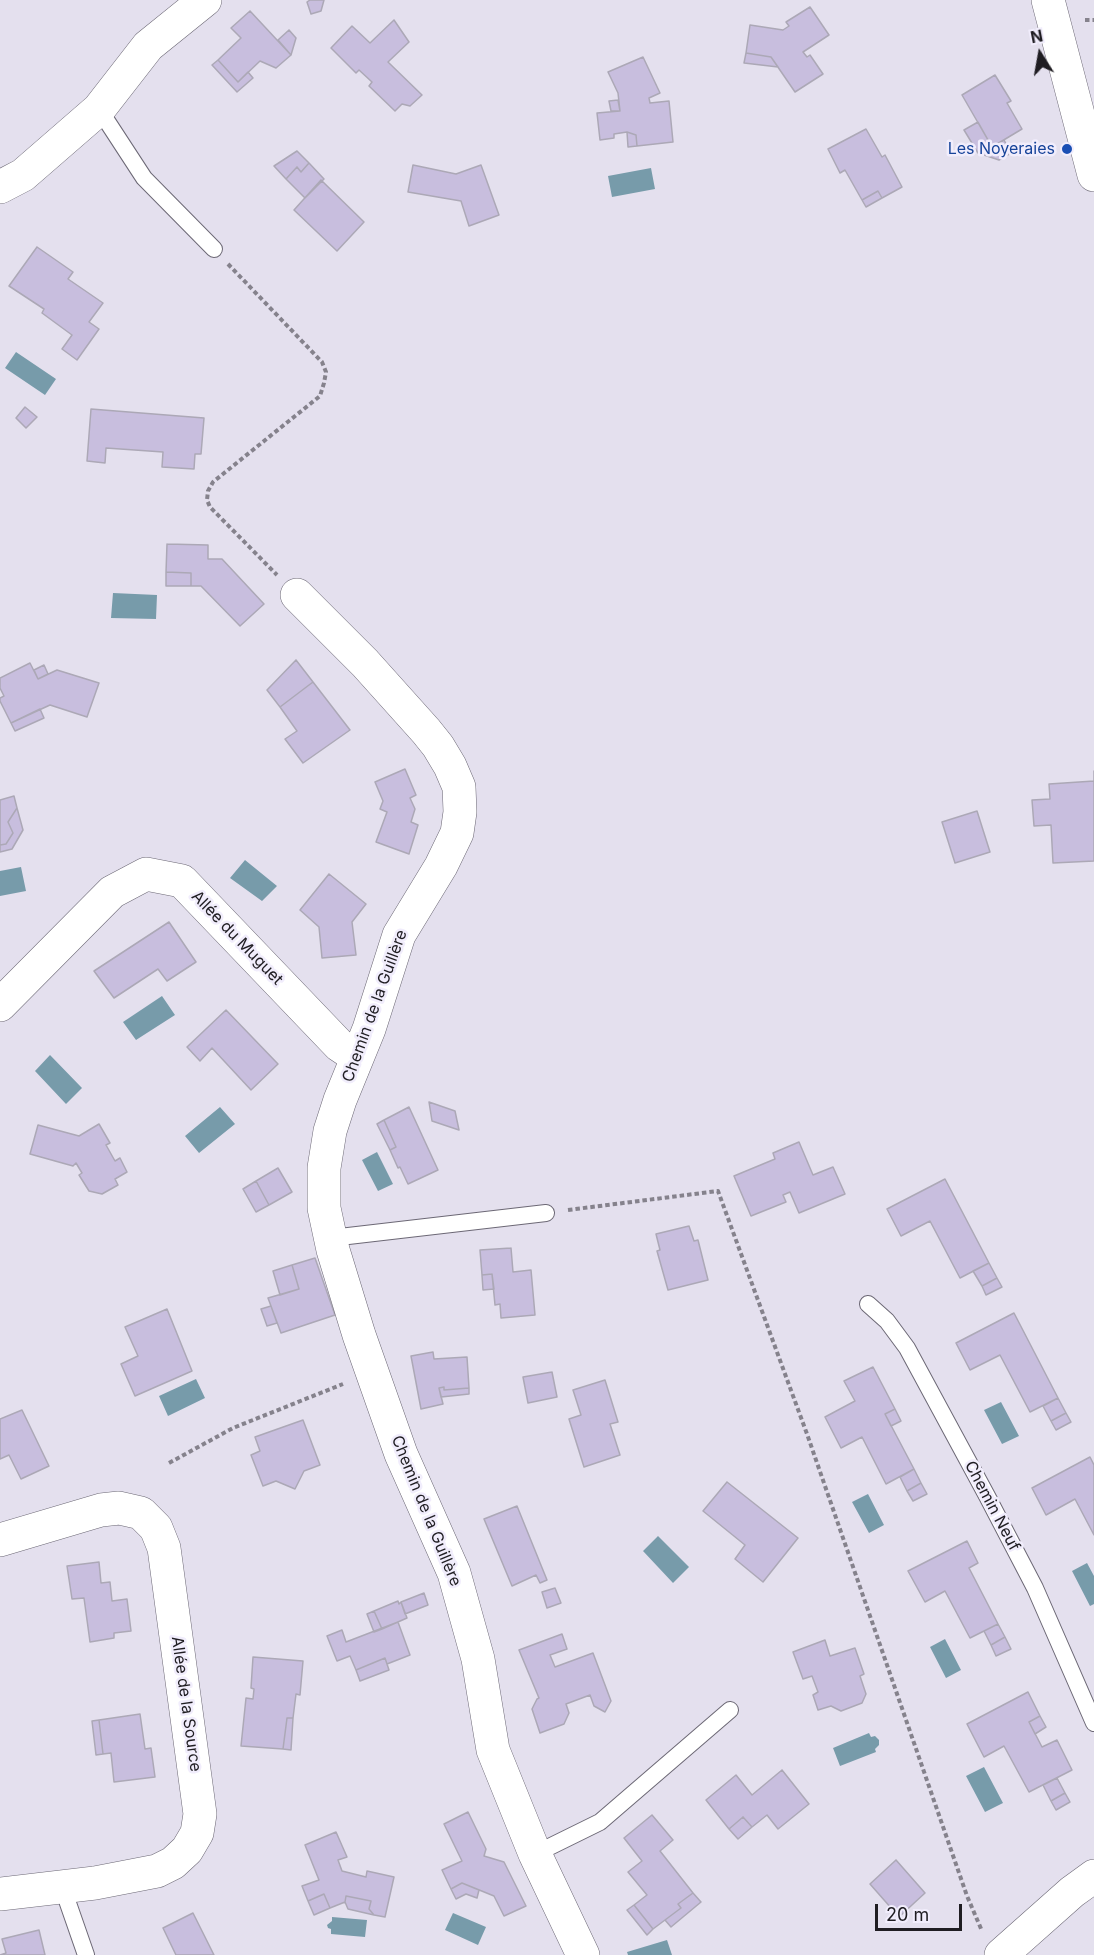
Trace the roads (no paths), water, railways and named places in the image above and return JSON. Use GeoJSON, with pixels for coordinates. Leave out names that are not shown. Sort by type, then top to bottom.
{"type":"FeatureCollection","features":[{"type":"Feature","properties":{"kind":"street"},"geometry":{"type":"LineString","coordinates":[[0,188],[22,175],[99,109],[148,46],[205,0]]}},
{"type":"Feature","properties":{"kind":"street"},"geometry":{"type":"LineString","coordinates":[[1048,0],[1094,175]]}},
{"type":"Feature","properties":{"kind":"street","name":"Chemin de la Guillère"},"geometry":{"type":"LineString","coordinates":[[297,595],[365,663],[426,731],[450,766],[459,788],[460,812],[457,833],[441,866],[399,935],[369,1029],[330,1131],[324,1168],[324,1208],[342,1280],[369,1365],[401,1454],[454,1573],[478,1659],[493,1750],[535,1854],[583,1955]]}},
{"type":"Feature","properties":{"kind":"street","name":"Allée du Muguet"},"geometry":{"type":"LineString","coordinates":[[0,1005],[112,891],[146,874],[182,881],[339,1045],[357,1057]]}},
{"type":"Feature","properties":{"kind":"street","name":"Allée de la Source"},"geometry":{"type":"LineString","coordinates":[[0,1540],[101,1510],[119,1508],[141,1513],[151,1521],[161,1537],[164,1548],[200,1803],[197,1833],[181,1857],[157,1871],[95,1883],[0,1894]]}},
{"type":"Feature","properties":{"kind":"street"},"geometry":{"type":"LineString","coordinates":[[994,1947],[1094,1876]]}},
{"type":"Feature","properties":{"kind":"lane"},"geometry":{"type":"LineString","coordinates":[[99,109],[144,178],[214,249]]}},
{"type":"Feature","properties":{"kind":"lane"},"geometry":{"type":"LineString","coordinates":[[331,1238],[546,1213]]}},
{"type":"Feature","properties":{"kind":"lane","name":"Chemin Neuf"},"geometry":{"type":"LineString","coordinates":[[868,1304],[887,1321],[907,1348],[976,1475],[1035,1588],[1094,1723]]}},
{"type":"Feature","properties":{"kind":"lane"},"geometry":{"type":"LineString","coordinates":[[535,1854],[600,1822],[730,1710]]}},
{"type":"Feature","properties":{"kind":"lane"},"geometry":{"type":"LineString","coordinates":[[62,1886],[86,1955]]}},
{"type":"Feature","properties":{"kind":"water"},"geometry":{"type":"Polygon","coordinates":[[[651,168],[655,189],[612,197],[608,176],[651,168]]]}},
{"type":"Feature","properties":{"kind":"water"},"geometry":{"type":"Polygon","coordinates":[[[16,352],[56,379],[45,395],[5,368],[16,352]]]}},
{"type":"Feature","properties":{"kind":"water"},"geometry":{"type":"Polygon","coordinates":[[[113,593],[157,595],[156,619],[111,618],[113,593]]]}},
{"type":"Feature","properties":{"kind":"water"},"geometry":{"type":"Polygon","coordinates":[[[245,860],[277,886],[262,901],[230,878],[245,860]]]}},
{"type":"Feature","properties":{"kind":"water"},"geometry":{"type":"Polygon","coordinates":[[[21,867],[26,891],[0,896],[0,871],[21,867]]]}},
{"type":"Feature","properties":{"kind":"water"},"geometry":{"type":"Polygon","coordinates":[[[162,996],[175,1015],[136,1040],[123,1022],[162,996]]]}},
{"type":"Feature","properties":{"kind":"water"},"geometry":{"type":"Polygon","coordinates":[[[50,1055],[82,1088],[66,1104],[35,1071],[50,1055]]]}},
{"type":"Feature","properties":{"kind":"water"},"geometry":{"type":"Polygon","coordinates":[[[220,1107],[235,1124],[199,1153],[185,1136],[220,1107]]]}},
{"type":"Feature","properties":{"kind":"water"},"geometry":{"type":"Polygon","coordinates":[[[377,1152],[393,1184],[378,1191],[362,1160],[377,1152]]]}},
{"type":"Feature","properties":{"kind":"water"},"geometry":{"type":"Polygon","coordinates":[[[196,1379],[205,1398],[168,1416],[159,1396],[196,1379]]]}},
{"type":"Feature","properties":{"kind":"water"},"geometry":{"type":"Polygon","coordinates":[[[1001,1402],[1019,1436],[1002,1444],[984,1410],[1001,1402]]]}},
{"type":"Feature","properties":{"kind":"water"},"geometry":{"type":"Polygon","coordinates":[[[868,1494],[884,1525],[869,1533],[852,1502],[868,1494]]]}},
{"type":"Feature","properties":{"kind":"water"},"geometry":{"type":"Polygon","coordinates":[[[658,1536],[689,1567],[673,1583],[643,1551],[658,1536]]]}},
{"type":"Feature","properties":{"kind":"water"},"geometry":{"type":"Polygon","coordinates":[[[1087,1563],[1094,1576],[1094,1604],[1090,1606],[1072,1571],[1087,1563]]]}},
{"type":"Feature","properties":{"kind":"water"},"geometry":{"type":"Polygon","coordinates":[[[945,1639],[961,1670],[946,1678],[930,1647],[945,1639]]]}},
{"type":"Feature","properties":{"kind":"water"},"geometry":{"type":"Polygon","coordinates":[[[869,1733],[871,1737],[875,1736],[879,1740],[876,1752],[840,1766],[833,1748],[869,1733]]]}},
{"type":"Feature","properties":{"kind":"water"},"geometry":{"type":"Polygon","coordinates":[[[984,1767],[1003,1803],[985,1812],[966,1776],[984,1767]]]}},
{"type":"Feature","properties":{"kind":"water"},"geometry":{"type":"Polygon","coordinates":[[[453,1913],[486,1927],[478,1945],[445,1930],[453,1913]]]}},
{"type":"Feature","properties":{"kind":"water"},"geometry":{"type":"Polygon","coordinates":[[[332,1917],[367,1920],[365,1937],[331,1934],[331,1929],[327,1925],[332,1921],[332,1917]]]}},
{"type":"Feature","properties":{"kind":"water"},"geometry":{"type":"Polygon","coordinates":[[[667,1940],[672,1955],[628,1955],[627,1952],[667,1940]]]}},
{"type":"Feature","properties":{"kind":"place","name":"Les Noyeraies"},"geometry":{"type":"Point","coordinates":[1067,149]}}]}
